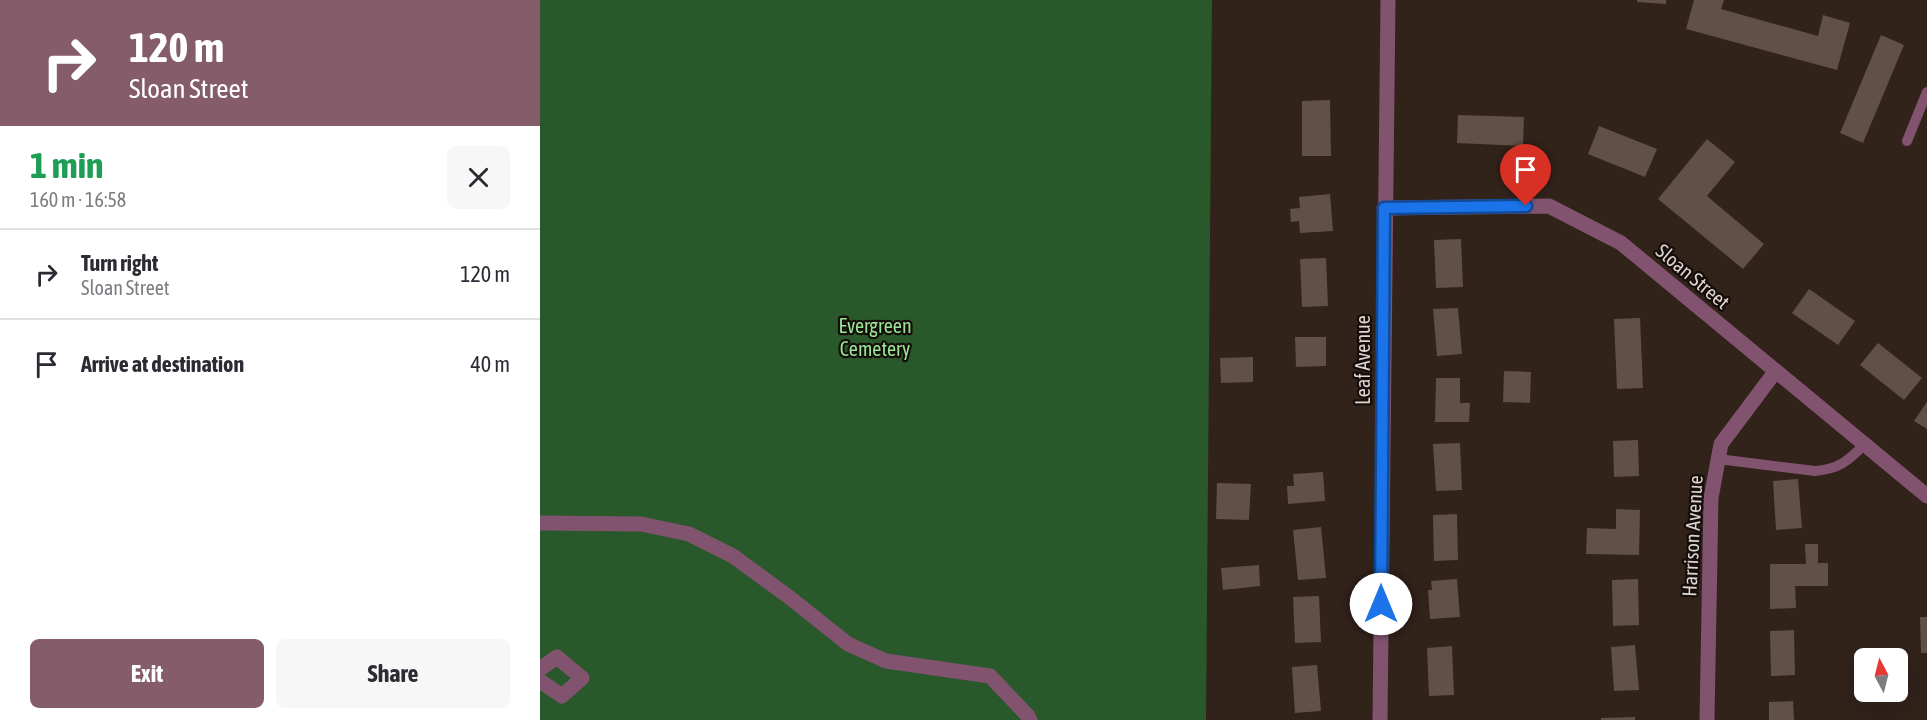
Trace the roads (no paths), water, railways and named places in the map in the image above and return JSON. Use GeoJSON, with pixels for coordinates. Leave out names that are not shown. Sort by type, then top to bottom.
{"type":"FeatureCollection","features":[{"type":"Feature","properties":{"kind":"street","name":"Leaf Avenue"},"geometry":{"type":"LineString","coordinates":[[1380,720],[1388,0]]}},
{"type":"Feature","properties":{"kind":"street","name":"Sloan Street"},"geometry":{"type":"LineString","coordinates":[[1384,208],[1549,206],[1621,243],[1927,496]]}},
{"type":"Feature","properties":{"kind":"street","name":"Harrison Avenue"},"geometry":{"type":"LineString","coordinates":[[1707,720],[1711,498],[1718,459],[1721,444],[1775,372]]}},
{"type":"Feature","properties":{"kind":"street"},"geometry":{"type":"LineString","coordinates":[[540,523],[641,524],[689,534],[733,556],[848,644],[886,661],[990,676],[1030,720]]}},
{"type":"Feature","properties":{"kind":"street"},"geometry":{"type":"LineString","coordinates":[[540,669],[557,657],[582,678],[562,696],[540,681]]}},
{"type":"Feature","properties":{"kind":"lane"},"geometry":{"type":"LineString","coordinates":[[1907,141],[1927,92]]}},
{"type":"Feature","properties":{"kind":"lane"},"geometry":{"type":"LineString","coordinates":[[1718,459],[1815,471],[1831,470],[1851,458],[1864,445]]}},
{"type":"Feature","properties":{"kind":"park label","name":"Evergreen Cemetery"},"geometry":{"type":"Point","coordinates":[875,336]}}]}
